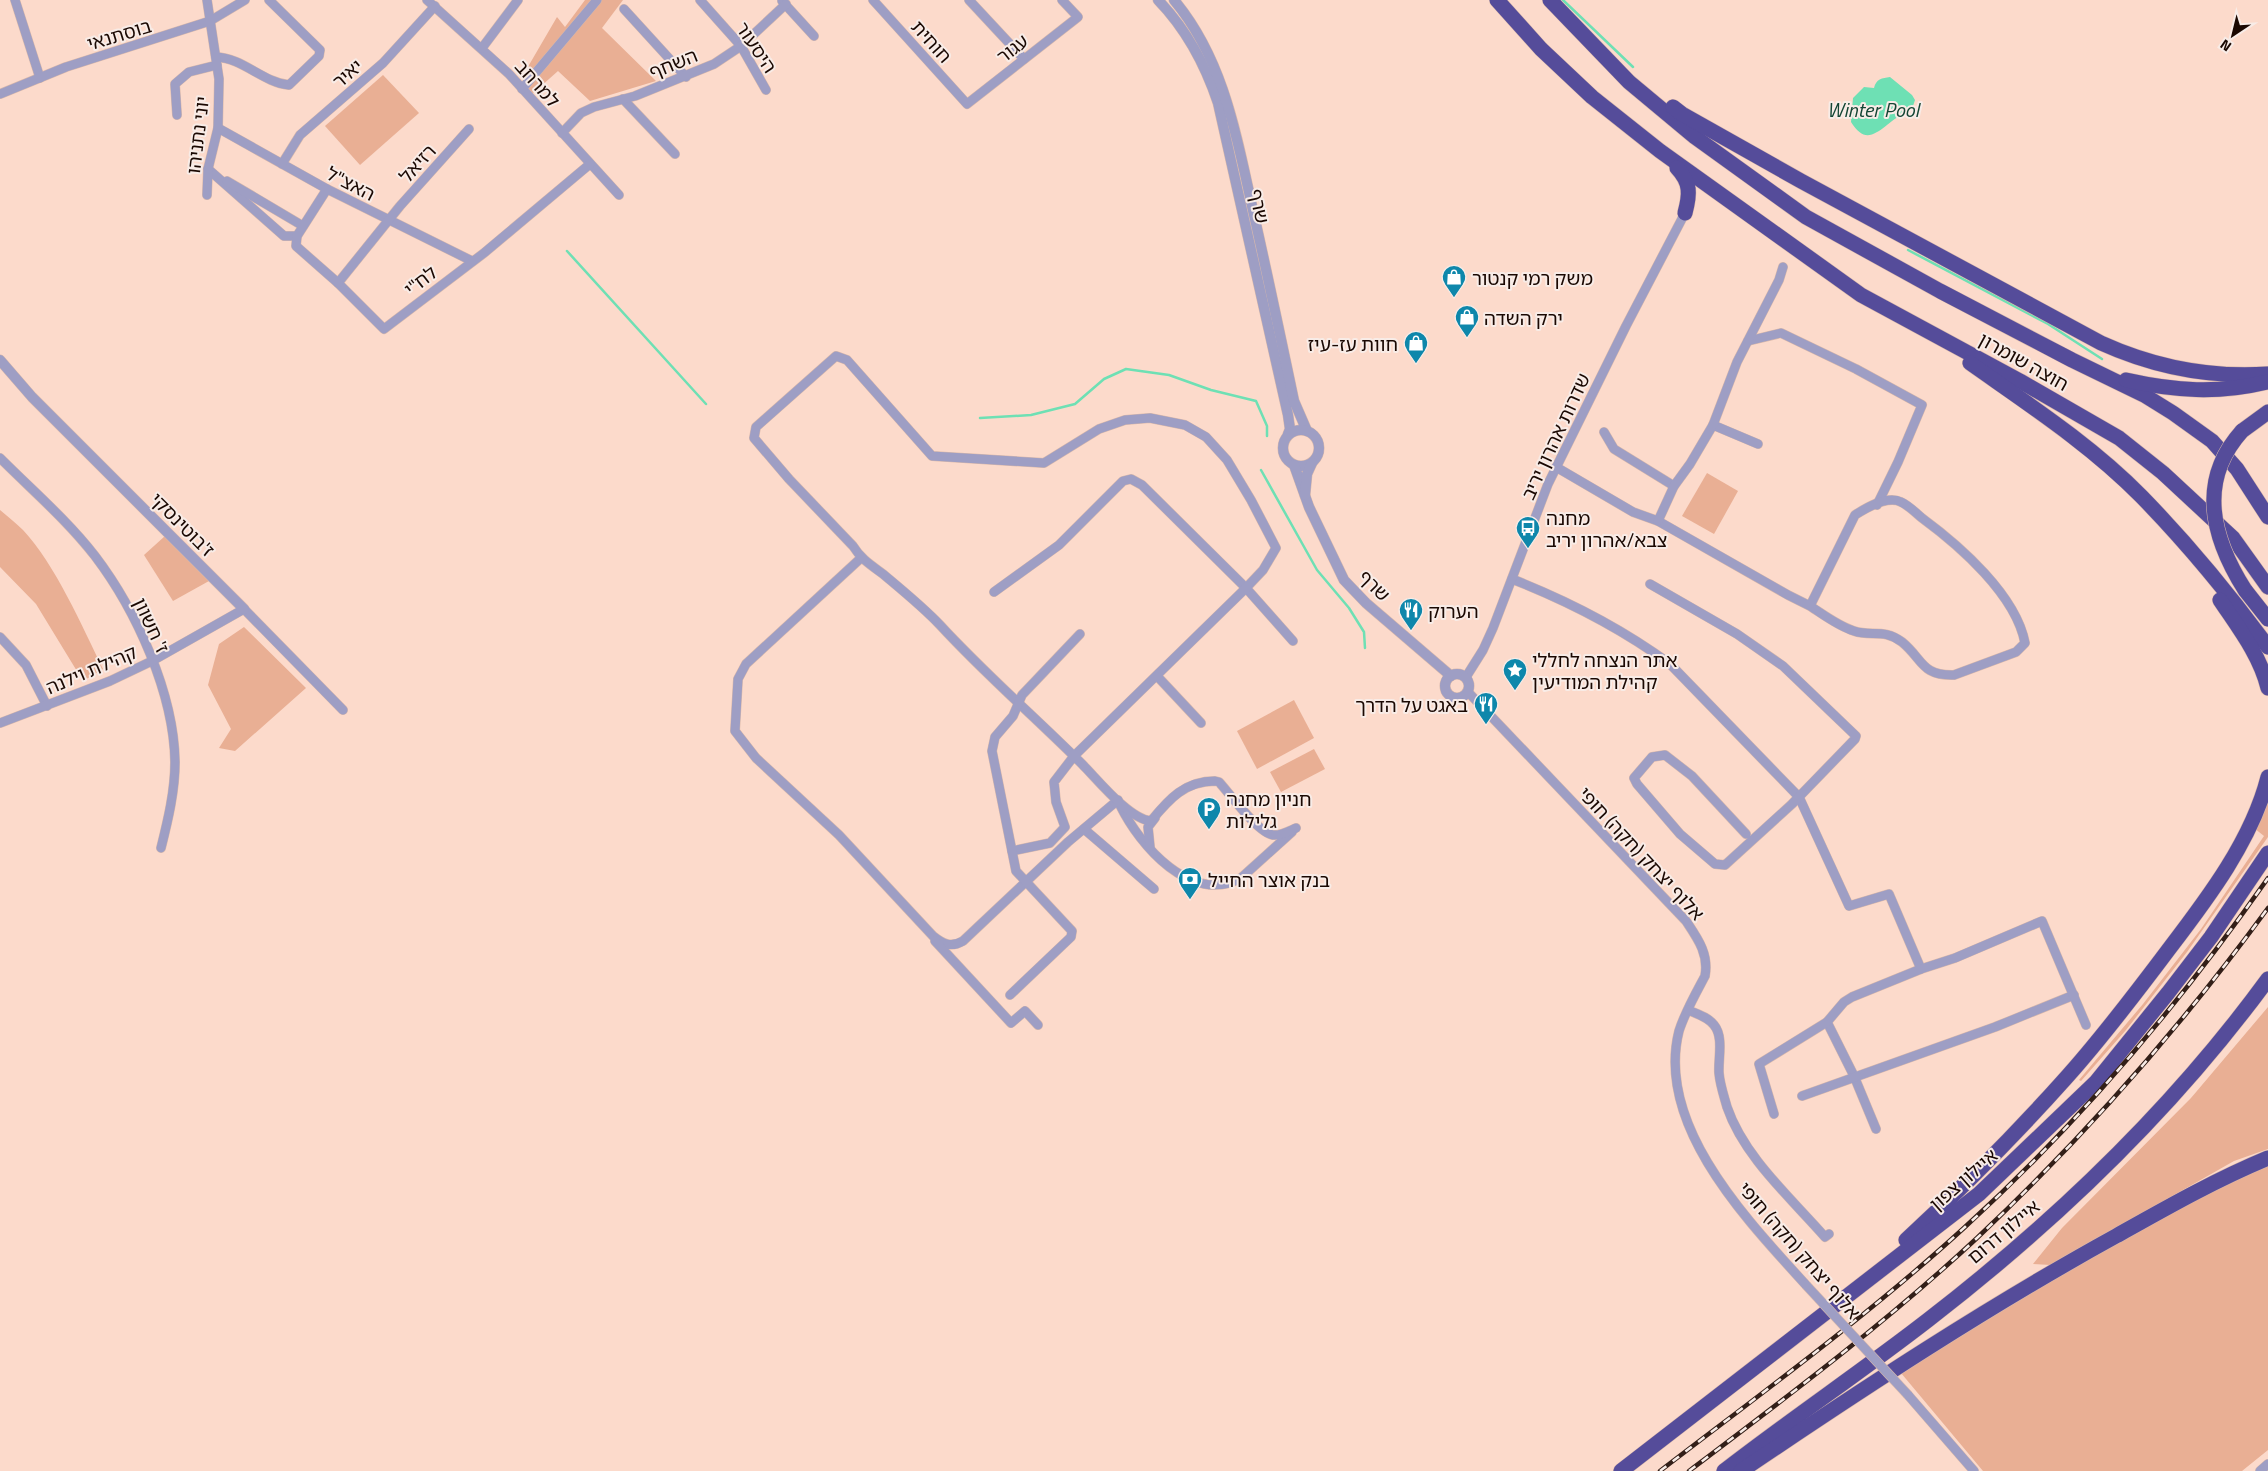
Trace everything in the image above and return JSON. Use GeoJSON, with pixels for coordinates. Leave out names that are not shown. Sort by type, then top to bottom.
{"type":"FeatureCollection","features":[{"type":"Feature","properties":{"kind":"highway"},"geometry":{"type":"LineString","coordinates":[[1497,0],[1564,72],[1660,151],[1732,204]]}},
{"type":"Feature","properties":{"kind":"highway"},"geometry":{"type":"LineString","coordinates":[[1550,0],[1629,82],[1688,130],[1806,217],[1940,291],[2144,395],[2212,441],[2237,469],[2268,517]]}},
{"type":"Feature","properties":{"kind":"highway"},"geometry":{"type":"LineString","coordinates":[[1574,26],[1682,114],[2100,343],[2139,359],[2183,370],[2228,375],[2268,374]]}},
{"type":"Feature","properties":{"kind":"highway"},"geometry":{"type":"LineString","coordinates":[[1660,151],[1680,172],[1689,186],[1689,198],[1685,213]]}},
{"type":"Feature","properties":{"kind":"highway"},"geometry":{"type":"LineString","coordinates":[[1685,213],[1696,197],[1704,194],[1714,195],[1732,204]]}},
{"type":"Feature","properties":{"kind":"highway","name":"חוצה שומרון"},"geometry":{"type":"LineString","coordinates":[[1732,204],[1861,295],[2020,381],[2118,438],[2163,473],[2233,538],[2268,586]]}},
{"type":"Feature","properties":{"kind":"highway"},"geometry":{"type":"LineString","coordinates":[[1861,295],[1970,363],[2082,444],[2141,495],[2205,566],[2268,647]]}},
{"type":"Feature","properties":{"kind":"highway"},"geometry":{"type":"LineString","coordinates":[[2102,374],[2164,388],[2209,390],[2251,386],[2268,381]]}},
{"type":"Feature","properties":{"kind":"highway"},"geometry":{"type":"LineString","coordinates":[[2268,412],[2242,431],[2233,442],[2222,462],[2215,488],[2213,514],[2220,542],[2230,566],[2245,590],[2268,619]]}},
{"type":"Feature","properties":{"kind":"highway"},"geometry":{"type":"LineString","coordinates":[[2174,532],[2252,649],[2266,677],[2268,688]]}},
{"type":"Feature","properties":{"kind":"highway"},"geometry":{"type":"LineString","coordinates":[[1840,1303],[1954,1195],[2065,1079],[2119,1015],[2186,926],[2229,862],[2250,824],[2268,777]]}},
{"type":"Feature","properties":{"kind":"highway","name":"איילון צפון"},"geometry":{"type":"LineString","coordinates":[[1621,1471],[1979,1194],[2096,1082],[2184,972],[2268,853]]}},
{"type":"Feature","properties":{"kind":"highway","name":"איילון דרום"},"geometry":{"type":"LineString","coordinates":[[1724,1471],[1928,1320],[2048,1221],[2159,1112],[2208,1056],[2268,979]]}},
{"type":"Feature","properties":{"kind":"highway"},"geometry":{"type":"LineString","coordinates":[[1741,1471],[1899,1364],[2066,1263],[2209,1184],[2268,1158]]}},
{"type":"Feature","properties":{"kind":"street"},"geometry":{"type":"LineString","coordinates":[[16,0],[40,78]]}},
{"type":"Feature","properties":{"kind":"street","name":"יוני נתניהו"},"geometry":{"type":"LineString","coordinates":[[207,0],[219,80],[218,128],[208,169],[207,195]]}},
{"type":"Feature","properties":{"kind":"street","name":"בוסתנאי"},"geometry":{"type":"LineString","coordinates":[[0,94],[40,78],[210,21],[245,0]]}},
{"type":"Feature","properties":{"kind":"street"},"geometry":{"type":"LineString","coordinates":[[176,115],[175,84],[189,72],[229,58],[278,83],[288,84],[319,56],[320,50],[269,0]]}},
{"type":"Feature","properties":{"kind":"street","name":"למרחב"},"geometry":{"type":"LineString","coordinates":[[426,0],[482,48],[619,195]]}},
{"type":"Feature","properties":{"kind":"street"},"geometry":{"type":"LineString","coordinates":[[482,48],[518,0]]}},
{"type":"Feature","properties":{"kind":"street"},"geometry":{"type":"LineString","coordinates":[[522,89],[597,0]]}},
{"type":"Feature","properties":{"kind":"street","name":"היסעור"},"geometry":{"type":"LineString","coordinates":[[700,0],[740,46],[766,90]]}},
{"type":"Feature","properties":{"kind":"street","name":"חוחית"},"geometry":{"type":"LineString","coordinates":[[873,0],[967,104]]}},
{"type":"Feature","properties":{"kind":"street"},"geometry":{"type":"LineString","coordinates":[[969,0],[1024,59]]}},
{"type":"Feature","properties":{"kind":"street","name":"עגור"},"geometry":{"type":"LineString","coordinates":[[967,104],[1078,17],[1062,0]]}},
{"type":"Feature","properties":{"kind":"street","name":"שרף"},"geometry":{"type":"LineString","coordinates":[[1158,0],[1174,17],[1192,43],[1208,75],[1218,103],[1288,415],[1290,429],[1288,434]]}},
{"type":"Feature","properties":{"kind":"street","name":"שרף"},"geometry":{"type":"LineString","coordinates":[[1174,0],[1198,33],[1216,70],[1226,99],[1240,151],[1294,401],[1307,431]]}},
{"type":"Feature","properties":{"kind":"street"},"geometry":{"type":"LineString","coordinates":[[784,2],[814,36]]}},
{"type":"Feature","properties":{"kind":"street","name":"השחף"},"geometry":{"type":"LineString","coordinates":[[562,133],[581,113],[594,107],[686,77],[714,64],[740,46],[784,2]]}},
{"type":"Feature","properties":{"kind":"street","name":"יאיר"},"geometry":{"type":"LineString","coordinates":[[282,164],[300,135],[377,68],[435,6]]}},
{"type":"Feature","properties":{"kind":"street"},"geometry":{"type":"LineString","coordinates":[[624,9],[686,77]]}},
{"type":"Feature","properties":{"kind":"street"},"geometry":{"type":"LineString","coordinates":[[623,99],[675,154]]}},
{"type":"Feature","properties":{"kind":"street","name":"האצ\"ל"},"geometry":{"type":"LineString","coordinates":[[218,128],[327,189],[472,261]]}},
{"type":"Feature","properties":{"kind":"street","name":"רזיאל"},"geometry":{"type":"LineString","coordinates":[[391,221],[400,206],[469,129]]}},
{"type":"Feature","properties":{"kind":"street","name":"לח\"י"},"geometry":{"type":"LineString","coordinates":[[338,283],[384,329],[484,253],[590,164]]}},
{"type":"Feature","properties":{"kind":"street"},"geometry":{"type":"LineString","coordinates":[[208,169],[303,226]]}},
{"type":"Feature","properties":{"kind":"street"},"geometry":{"type":"LineString","coordinates":[[208,169],[284,236],[297,236]]}},
{"type":"Feature","properties":{"kind":"street"},"geometry":{"type":"LineString","coordinates":[[327,189],[297,236],[296,246],[338,283],[391,221]]}},
{"type":"Feature","properties":{"kind":"street","name":"שדרות אהרון יריב"},"geometry":{"type":"LineString","coordinates":[[1466,677],[1483,650],[1556,467],[1685,213]]}},
{"type":"Feature","properties":{"kind":"street"},"geometry":{"type":"LineString","coordinates":[[1658,521],[1674,486],[1690,464],[1713,425],[1737,362],[1779,280],[1783,267]]}},
{"type":"Feature","properties":{"kind":"street"},"geometry":{"type":"LineString","coordinates":[[1748,341],[1781,333],[1856,369],[1922,405],[1898,462],[1877,505]]}},
{"type":"Feature","properties":{"kind":"street"},"geometry":{"type":"LineString","coordinates":[[1012,851],[1050,843],[1065,827],[1056,802],[1054,782],[1074,756],[1246,588],[1263,570],[1276,548],[1251,500],[1226,460],[1206,437],[1185,425],[1150,418],[1125,420],[1100,429],[1044,462],[932,456],[847,360],[836,356],[756,427],[754,438],[789,480],[853,546],[861,558],[883,574],[940,625],[950,638],[1074,756],[1118,800],[1139,818],[1151,821]]}},
{"type":"Feature","properties":{"kind":"street","name":"ז'בוטינסקי"},"geometry":{"type":"LineString","coordinates":[[0,360],[32,397],[344,710]]}},
{"type":"Feature","properties":{"kind":"street"},"geometry":{"type":"LineString","coordinates":[[1713,425],[1758,444]]}},
{"type":"Feature","properties":{"kind":"street"},"geometry":{"type":"LineString","coordinates":[[1305,496],[1307,474],[1318,454],[1318,444],[1314,435],[1307,431],[1297,430],[1288,434],[1283,442],[1282,452],[1286,460],[1294,466],[1312,463]]}},
{"type":"Feature","properties":{"kind":"street"},"geometry":{"type":"LineString","coordinates":[[1604,432],[1614,449],[1674,486]]}},
{"type":"Feature","properties":{"kind":"street","name":"ז' חשוון"},"geometry":{"type":"LineString","coordinates":[[0,458],[70,528],[95,556],[118,590],[139,630],[152,661],[166,702],[175,762],[169,815],[161,848]]}},
{"type":"Feature","properties":{"kind":"street","name":"שרף"},"geometry":{"type":"LineString","coordinates":[[1294,466],[1320,531],[1344,580],[1366,603],[1451,676]]}},
{"type":"Feature","properties":{"kind":"street"},"geometry":{"type":"LineString","coordinates":[[1556,467],[1634,512],[1658,521],[1810,606],[1838,624],[1855,632],[1882,632],[1902,642],[1921,665],[1930,672],[1944,676],[1954,676],[2016,652],[2026,643],[2023,630],[2002,596],[1971,560],[1900,501],[1889,500],[1866,508],[1855,516],[1810,606]]}},
{"type":"Feature","properties":{"kind":"street"},"geometry":{"type":"LineString","coordinates":[[994,592],[1059,545],[1123,481],[1131,479],[1142,485],[1246,588],[1293,640]]}},
{"type":"Feature","properties":{"kind":"street"},"geometry":{"type":"LineString","coordinates":[[861,558],[746,664],[738,678],[735,730],[756,758],[839,835],[933,936],[946,945],[951,946],[963,941],[1118,800]]}},
{"type":"Feature","properties":{"kind":"street"},"geometry":{"type":"LineString","coordinates":[[1512,579],[1591,614],[1651,650],[1670,664],[1799,797],[1849,906],[1889,894],[1921,969]]}},
{"type":"Feature","properties":{"kind":"street"},"geometry":{"type":"LineString","coordinates":[[1650,584],[1737,634],[1783,666],[1856,736],[1799,797],[1725,865],[1715,864],[1680,834],[1634,778],[1652,757],[1665,755],[1692,776],[1746,834]]}},
{"type":"Feature","properties":{"kind":"street","name":"קהילת וילנה"},"geometry":{"type":"LineString","coordinates":[[0,723],[47,706],[152,661],[244,609]]}},
{"type":"Feature","properties":{"kind":"street"},"geometry":{"type":"LineString","coordinates":[[1010,995],[1072,934],[1072,931],[1016,871],[992,750],[995,737],[1013,716],[1022,695],[1080,634]]}},
{"type":"Feature","properties":{"kind":"street"},"geometry":{"type":"LineString","coordinates":[[0,637],[26,664],[47,706]]}},
{"type":"Feature","properties":{"kind":"street"},"geometry":{"type":"LineString","coordinates":[[1458,674],[1466,677],[1470,686],[1468,692],[1458,698],[1448,694],[1446,684],[1451,676],[1458,674]]}},
{"type":"Feature","properties":{"kind":"street"},"geometry":{"type":"LineString","coordinates":[[1157,676],[1201,723]]}},
{"type":"Feature","properties":{"kind":"street","name":"אלוף יצחק (חקה) חופי"},"geometry":{"type":"LineString","coordinates":[[1468,692],[1686,922],[1705,954],[1707,966],[1705,976],[1679,1032],[1676,1061],[1678,1087],[1694,1138],[1711,1169],[1743,1214],[1908,1395],[1974,1471]]}},
{"type":"Feature","properties":{"kind":"street"},"geometry":{"type":"LineString","coordinates":[[1118,800],[1128,821],[1150,848],[1172,870],[1197,884],[1218,886],[1241,878],[1296,828],[1275,836],[1268,834],[1219,782],[1211,781],[1192,785],[1151,821],[1147,834],[1150,848]]}},
{"type":"Feature","properties":{"kind":"street"},"geometry":{"type":"LineString","coordinates":[[1084,829],[1154,889]]}},
{"type":"Feature","properties":{"kind":"street"},"geometry":{"type":"LineString","coordinates":[[901,901],[899,903],[1012,1023],[1025,1010],[1038,1024]]}},
{"type":"Feature","properties":{"kind":"street"},"geometry":{"type":"LineString","coordinates":[[1774,1114],[1759,1064],[1827,1022],[1844,1002],[1921,969],[1955,958],[2042,920],[2086,1025]]}},
{"type":"Feature","properties":{"kind":"street"},"geometry":{"type":"LineString","coordinates":[[1802,1096],[1995,1027],[2074,995]]}},
{"type":"Feature","properties":{"kind":"street"},"geometry":{"type":"LineString","coordinates":[[1688,1010],[1705,1017],[1714,1024],[1718,1032],[1718,1060],[1722,1087],[1732,1118],[1745,1144],[1826,1237],[1829,1234]]}},
{"type":"Feature","properties":{"kind":"street"},"geometry":{"type":"LineString","coordinates":[[1827,1022],[1854,1076],[1876,1129]]}},
{"type":"Feature","properties":{"kind":"street"},"geometry":{"type":"LineString","coordinates":[[2260,1471],[2268,1464]]}},
{"type":"Feature","properties":{"kind":"shaded area"},"geometry":{"type":"Polygon","coordinates":[[[585,0],[623,0],[602,28],[656,81],[590,101],[558,71],[531,95],[522,77],[557,17],[565,27],[585,0]]]}},
{"type":"Feature","properties":{"kind":"shaded area"},"geometry":{"type":"Polygon","coordinates":[[[383,75],[419,113],[360,165],[325,126],[383,75]]]}},
{"type":"Feature","properties":{"kind":"shaded area"},"geometry":{"type":"Polygon","coordinates":[[[1707,473],[1738,491],[1714,534],[1682,516],[1707,473]]]}},
{"type":"Feature","properties":{"kind":"shaded area"},"geometry":{"type":"Polygon","coordinates":[[[0,510],[23,530],[46,560],[67,596],[103,669],[83,681],[36,604],[0,567],[0,510]]]}},
{"type":"Feature","properties":{"kind":"shaded area"},"geometry":{"type":"Polygon","coordinates":[[[165,536],[209,581],[173,601],[144,555],[165,536]]]}},
{"type":"Feature","properties":{"kind":"shaded area"},"geometry":{"type":"Polygon","coordinates":[[[244,627],[306,688],[235,751],[219,748],[231,729],[208,685],[219,644],[244,627]]]}},
{"type":"Feature","properties":{"kind":"shaded area"},"geometry":{"type":"Polygon","coordinates":[[[1294,700],[1314,738],[1257,769],[1237,731],[1294,700]]]}},
{"type":"Feature","properties":{"kind":"shaded area"},"geometry":{"type":"Polygon","coordinates":[[[1314,749],[1325,769],[1281,792],[1270,772],[1314,749]]]}},
{"type":"Feature","properties":{"kind":"shaded area"},"geometry":{"type":"Polygon","coordinates":[[[2268,800],[2268,837],[2187,952],[2126,1030],[2081,1081],[2079,1080],[2143,1004],[2201,929],[2264,836],[2254,828],[2268,800]]]}},
{"type":"Feature","properties":{"kind":"shaded area"},"geometry":{"type":"Polygon","coordinates":[[[2268,1007],[2268,1149],[2234,1161],[2051,1265],[2033,1264],[2062,1228],[2191,1098],[2268,1007]]]}},
{"type":"Feature","properties":{"kind":"shaded area"},"geometry":{"type":"Polygon","coordinates":[[[2268,1163],[2268,1450],[2242,1471],[1983,1471],[1901,1373],[2080,1260],[2173,1208],[2268,1163]]]}},
{"type":"Feature","properties":{"kind":"water","name":"Winter Pool"},"geometry":{"type":"Polygon","coordinates":[[[1890,77],[1912,95],[1915,100],[1913,106],[1877,132],[1868,135],[1860,132],[1851,122],[1853,98],[1864,87],[1874,88],[1880,80],[1890,77]]]}},
{"type":"Feature","properties":{"kind":"waterway"},"geometry":{"type":"LineString","coordinates":[[1563,0],[1633,67]]}},
{"type":"Feature","properties":{"kind":"waterway"},"geometry":{"type":"LineString","coordinates":[[1908,250],[2048,324],[2102,359]]}},
{"type":"Feature","properties":{"kind":"waterway"},"geometry":{"type":"LineString","coordinates":[[567,251],[706,404]]}},
{"type":"Feature","properties":{"kind":"waterway"},"geometry":{"type":"LineString","coordinates":[[980,418],[1031,415],[1075,404],[1104,379],[1126,369],[1169,375],[1211,390],[1256,401],[1267,426],[1267,436]]}},
{"type":"Feature","properties":{"kind":"waterway"},"geometry":{"type":"LineString","coordinates":[[1261,470],[1317,570],[1349,608],[1364,632],[1365,648]]}},
{"type":"Feature","properties":{"kind":"railway"},"geometry":{"type":"LineString","coordinates":[[1660,1471],[1815,1352],[1929,1260],[2007,1187],[2088,1104],[2126,1061],[2199,971],[2268,878]]}},
{"type":"Feature","properties":{"kind":"railway"},"geometry":{"type":"LineString","coordinates":[[1689,1471],[1872,1329],[1943,1269],[2017,1200],[2130,1080],[2201,996],[2268,908]]}},
{"type":"Feature","properties":{"kind":"place","name":"משק רמי קנטור"},"geometry":{"type":"Point","coordinates":[1454,298]}},
{"type":"Feature","properties":{"kind":"place","name":"ירק השדה"},"geometry":{"type":"Point","coordinates":[1467,338]}},
{"type":"Feature","properties":{"kind":"place","name":"חוות עז-עיז"},"geometry":{"type":"Point","coordinates":[1416,364]}},
{"type":"Feature","properties":{"kind":"place","name":"מחנה צבא/אהרון יריב"},"geometry":{"type":"Point","coordinates":[1528,549]}},
{"type":"Feature","properties":{"kind":"place","name":"הערוק"},"geometry":{"type":"Point","coordinates":[1411,631]}},
{"type":"Feature","properties":{"kind":"place","name":"אתר הנצחה לחללי קהילת המודיעין"},"geometry":{"type":"Point","coordinates":[1515,691]}},
{"type":"Feature","properties":{"kind":"place","name":"באגט על הדרך"},"geometry":{"type":"Point","coordinates":[1486,725]}},
{"type":"Feature","properties":{"kind":"place","name":"חניון מחנה גלילות"},"geometry":{"type":"Point","coordinates":[1209,830]}},
{"type":"Feature","properties":{"kind":"place","name":"בנק אוצר החייל"},"geometry":{"type":"Point","coordinates":[1190,900]}}]}
